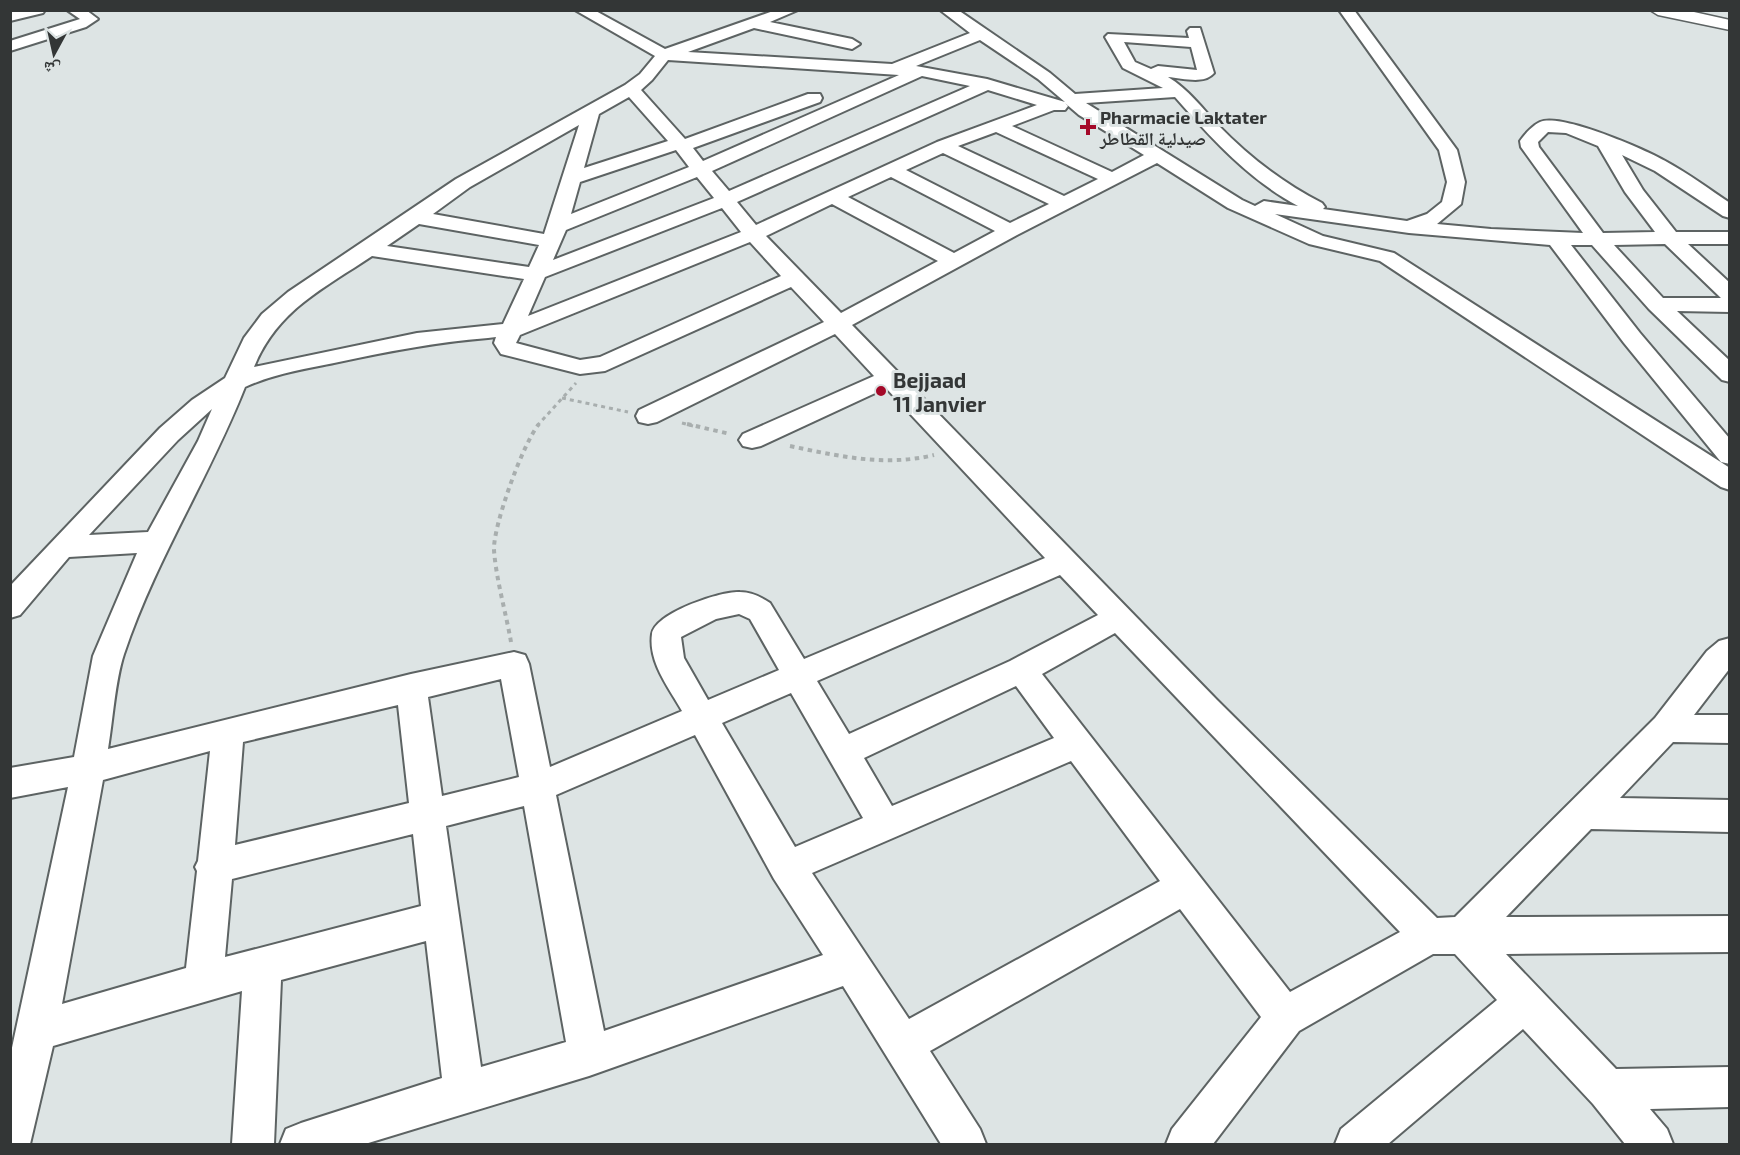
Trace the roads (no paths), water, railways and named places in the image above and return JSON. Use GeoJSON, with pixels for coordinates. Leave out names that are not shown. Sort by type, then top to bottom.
{"type":"FeatureCollection","features":[{"type":"Feature","properties":{"kind":"main road"},"geometry":{"type":"LineString","coordinates":[[1658,10],[1730,24]]}},
{"type":"Feature","properties":{"kind":"street"},"geometry":{"type":"LineString","coordinates":[[10,46],[91,19],[74,10]]}},
{"type":"Feature","properties":{"kind":"street"},"geometry":{"type":"LineString","coordinates":[[589,15],[620,10]]}},
{"type":"Feature","properties":{"kind":"street"},"geometry":{"type":"LineString","coordinates":[[1346,10],[1448,150],[1456,182],[1451,204],[1434,218],[1410,227],[1387,257]]}},
{"type":"Feature","properties":{"kind":"street"},"geometry":{"type":"LineString","coordinates":[[10,17],[33,11]]}},
{"type":"Feature","properties":{"kind":"street"},"geometry":{"type":"LineString","coordinates":[[948,11],[1010,52],[1079,105],[1235,204],[1317,240],[1387,257],[1730,481]]}},
{"type":"Feature","properties":{"kind":"street"},"geometry":{"type":"LineString","coordinates":[[589,15],[664,55],[920,71],[987,84],[1051,105],[1079,105],[1179,92]]}},
{"type":"Feature","properties":{"kind":"street"},"geometry":{"type":"LineString","coordinates":[[10,1142],[37,1031],[108,656],[156,542],[211,441],[252,343],[270,319],[296,297],[463,183],[631,89],[646,77],[664,55],[766,16],[852,44]]}},
{"type":"Feature","properties":{"kind":"street"},"geometry":{"type":"LineString","coordinates":[[10,33],[51,21]]}},
{"type":"Feature","properties":{"kind":"street"},"geometry":{"type":"LineString","coordinates":[[573,178],[680,145],[896,69],[981,34]]}},
{"type":"Feature","properties":{"kind":"street"},"geometry":{"type":"LineString","coordinates":[[1113,37],[1144,38],[1195,37],[1205,75],[1161,76],[1129,65],[1113,37]]}},
{"type":"Feature","properties":{"kind":"street"},"geometry":{"type":"LineString","coordinates":[[1144,38],[1161,76],[1179,92],[1213,130],[1284,191],[1336,217]]}},
{"type":"Feature","properties":{"kind":"street"},"geometry":{"type":"LineString","coordinates":[[943,75],[1010,52]]}},
{"type":"Feature","properties":{"kind":"street"},"geometry":{"type":"LineString","coordinates":[[416,217],[554,233],[920,71]]}},
{"type":"Feature","properties":{"kind":"street"},"geometry":{"type":"LineString","coordinates":[[368,249],[535,274],[725,200],[987,84]]}},
{"type":"Feature","properties":{"kind":"street"},"geometry":{"type":"LineString","coordinates":[[631,89],[753,234],[1119,617],[1446,936],[1524,1003],[1607,1090],[1652,1144]]}},
{"type":"Feature","properties":{"kind":"street"},"geometry":{"type":"LineString","coordinates":[[10,607],[37,572],[178,425],[205,401],[237,381],[308,361],[373,348],[489,331],[512,330],[753,234],[890,169],[1051,105]]}},
{"type":"Feature","properties":{"kind":"street"},"geometry":{"type":"LineString","coordinates":[[591,113],[573,178],[554,233],[505,343],[509,349],[580,367],[605,364],[796,278]]}},
{"type":"Feature","properties":{"kind":"street"},"geometry":{"type":"LineString","coordinates":[[1730,212],[1662,167],[1569,128],[1551,125],[1538,130],[1529,141],[1530,147],[1597,238],[1657,304],[1730,375]]}},
{"type":"Feature","properties":{"kind":"street"},"geometry":{"type":"LineString","coordinates":[[998,126],[1113,179]]}},
{"type":"Feature","properties":{"kind":"street"},"geometry":{"type":"LineString","coordinates":[[1605,142],[1635,192],[1669,237],[1730,295]]}},
{"type":"Feature","properties":{"kind":"street"},"geometry":{"type":"LineString","coordinates":[[944,146],[1063,203]]}},
{"type":"Feature","properties":{"kind":"street"},"geometry":{"type":"LineString","coordinates":[[648,416],[839,323],[1063,203],[1157,156]]}},
{"type":"Feature","properties":{"kind":"street"},"geometry":{"type":"LineString","coordinates":[[890,169],[1010,231]]}},
{"type":"Feature","properties":{"kind":"street"},"geometry":{"type":"LineString","coordinates":[[831,196],[953,261]]}},
{"type":"Feature","properties":{"kind":"street"},"geometry":{"type":"LineString","coordinates":[[1235,204],[1491,235],[1556,239],[1730,238]]}},
{"type":"Feature","properties":{"kind":"street"},"geometry":{"type":"LineString","coordinates":[[1451,204],[1491,235]]}},
{"type":"Feature","properties":{"kind":"street"},"geometry":{"type":"LineString","coordinates":[[1556,239],[1632,338],[1730,456]]}},
{"type":"Feature","properties":{"kind":"street"},"geometry":{"type":"LineString","coordinates":[[1657,304],[1730,305]]}},
{"type":"Feature","properties":{"kind":"street"},"geometry":{"type":"LineString","coordinates":[[752,440],[891,377]]}},
{"type":"Feature","properties":{"kind":"street"},"geometry":{"type":"LineString","coordinates":[[62,547],[156,542]]}},
{"type":"Feature","properties":{"kind":"street"},"geometry":{"type":"LineString","coordinates":[[213,867],[537,788],[1065,561]]}},
{"type":"Feature","properties":{"kind":"street"},"geometry":{"type":"LineString","coordinates":[[885,825],[760,611],[746,603],[731,603],[713,608],[667,632],[669,660],[787,867],[903,1044],[965,1144]]}},
{"type":"Feature","properties":{"kind":"street"},"geometry":{"type":"LineString","coordinates":[[843,752],[1022,670],[1119,617]]}},
{"type":"Feature","properties":{"kind":"street"},"geometry":{"type":"LineString","coordinates":[[1187,1144],[1285,1017],[1446,936],[1584,813],[1666,728],[1718,660],[1730,650]]}},
{"type":"Feature","properties":{"kind":"street"},"geometry":{"type":"LineString","coordinates":[[10,783],[88,769],[228,732],[514,664],[589,1056]]}},
{"type":"Feature","properties":{"kind":"street"},"geometry":{"type":"LineString","coordinates":[[1022,670],[1285,1017]]}},
{"type":"Feature","properties":{"kind":"street"},"geometry":{"type":"LineString","coordinates":[[411,687],[464,1092]]}},
{"type":"Feature","properties":{"kind":"street"},"geometry":{"type":"LineString","coordinates":[[1666,728],[1730,729]]}},
{"type":"Feature","properties":{"kind":"street"},"geometry":{"type":"LineString","coordinates":[[204,982],[213,867],[228,732]]}},
{"type":"Feature","properties":{"kind":"street"},"geometry":{"type":"LineString","coordinates":[[787,867],[1078,743]]}},
{"type":"Feature","properties":{"kind":"street"},"geometry":{"type":"LineString","coordinates":[[1584,813],[1730,816]]}},
{"type":"Feature","properties":{"kind":"street"},"geometry":{"type":"LineString","coordinates":[[903,1044],[1186,886]]}},
{"type":"Feature","properties":{"kind":"street"},"geometry":{"type":"LineString","coordinates":[[37,1031],[204,982],[440,919]]}},
{"type":"Feature","properties":{"kind":"street"},"geometry":{"type":"LineString","coordinates":[[1446,936],[1730,934]]}},
{"type":"Feature","properties":{"kind":"street"},"geometry":{"type":"LineString","coordinates":[[301,1144],[464,1092],[589,1056],[851,964]]}},
{"type":"Feature","properties":{"kind":"street"},"geometry":{"type":"LineString","coordinates":[[253,1144],[263,966]]}},
{"type":"Feature","properties":{"kind":"street"},"geometry":{"type":"LineString","coordinates":[[1356,1144],[1524,1003]]}},
{"type":"Feature","properties":{"kind":"street"},"geometry":{"type":"LineString","coordinates":[[1607,1090],[1730,1087]]}},
{"type":"Feature","properties":{"kind":"place","name":"Pharmacie Laktater صيدلية القطاطر"},"geometry":{"type":"Point","coordinates":[1088,127]}},
{"type":"Feature","properties":{"kind":"place","name":"Bejjaad 11 Janvier"},"geometry":{"type":"Point","coordinates":[881,391]}}]}
